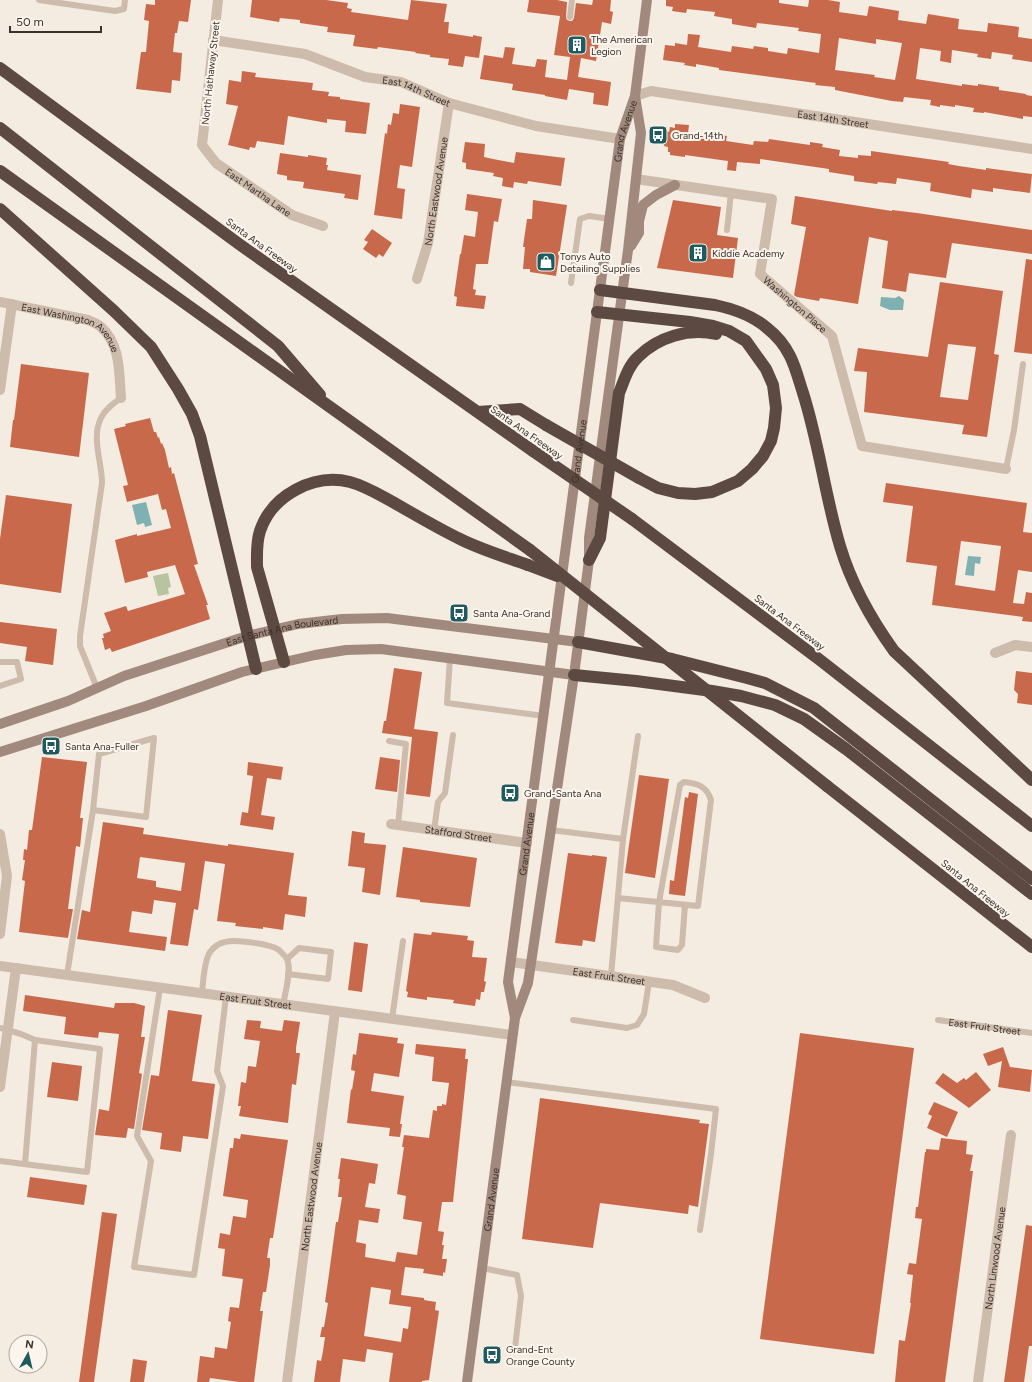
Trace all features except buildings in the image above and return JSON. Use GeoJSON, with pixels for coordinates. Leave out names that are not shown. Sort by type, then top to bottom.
{"type":"FeatureCollection","features":[{"type":"Feature","properties":{"kind":"highway","name":"Santa Ana Freeway"},"geometry":{"type":"LineString","coordinates":[[0,68],[239,244],[632,519],[820,660],[1032,826]]}},
{"type":"Feature","properties":{"kind":"highway","name":"Santa Ana Freeway"},"geometry":{"type":"LineString","coordinates":[[0,128],[278,346],[332,410]]}},
{"type":"Feature","properties":{"kind":"highway","name":"Santa Ana Freeway"},"geometry":{"type":"LineString","coordinates":[[0,171],[332,410],[530,550],[1032,947]]}},
{"type":"Feature","properties":{"kind":"highway"},"geometry":{"type":"LineString","coordinates":[[0,209],[114,310],[151,347],[192,414],[200,436],[256,669]]}},
{"type":"Feature","properties":{"kind":"highway"},"geometry":{"type":"LineString","coordinates":[[600,290],[729,308],[756,320],[768,328],[783,345],[794,365],[808,409],[840,547],[856,588],[881,634],[894,651],[1032,780]]}},
{"type":"Feature","properties":{"kind":"highway"},"geometry":{"type":"LineString","coordinates":[[478,412],[520,409],[639,478],[658,488],[678,493],[695,494],[712,492],[738,481],[752,469],[764,456],[771,442],[776,408],[773,385],[766,369],[746,341],[729,331],[713,326],[690,322],[597,312]]}},
{"type":"Feature","properties":{"kind":"highway"},"geometry":{"type":"LineString","coordinates":[[589,560],[600,538],[619,393],[626,376],[637,358],[652,345],[670,336],[701,332],[728,338],[755,355]]}},
{"type":"Feature","properties":{"kind":"highway"},"geometry":{"type":"LineString","coordinates":[[284,662],[257,567],[260,531],[271,512],[285,496],[294,490],[312,483],[340,480],[360,485],[376,492],[460,540],[567,580]]}},
{"type":"Feature","properties":{"kind":"highway"},"geometry":{"type":"LineString","coordinates":[[578,642],[672,659],[748,678],[765,683],[814,708],[1032,879]]}},
{"type":"Feature","properties":{"kind":"highway"},"geometry":{"type":"LineString","coordinates":[[574,675],[712,690],[775,705],[804,719],[846,749],[1032,894]]}},
{"type":"Feature","properties":{"kind":"main road"},"geometry":{"type":"LineString","coordinates":[[634,96],[647,0]]}},
{"type":"Feature","properties":{"kind":"main road","name":"Grand Avenue"},"geometry":{"type":"LineString","coordinates":[[515,1018],[508,982],[620,139],[634,96]]}},
{"type":"Feature","properties":{"kind":"main road","name":"Grand Avenue"},"geometry":{"type":"LineString","coordinates":[[467,1382],[512,1035],[515,1018],[528,983],[531,965],[574,675],[589,560],[589,538],[623,293],[641,133],[634,96]]}},
{"type":"Feature","properties":{"kind":"main road"},"geometry":{"type":"LineString","coordinates":[[628,250],[639,233],[639,222],[643,206],[656,195],[675,185]]}},
{"type":"Feature","properties":{"kind":"main road","name":"East Santa Ana Boulevard"},"geometry":{"type":"LineString","coordinates":[[0,724],[68,701],[124,676],[247,636],[298,624],[342,619],[387,618],[578,642]]}},
{"type":"Feature","properties":{"kind":"main road"},"geometry":{"type":"LineString","coordinates":[[0,752],[146,706],[242,672],[315,655],[346,650],[381,649],[574,675]]}},
{"type":"Feature","properties":{"kind":"street","name":"North Hathaway Street"},"geometry":{"type":"LineString","coordinates":[[202,145],[218,0]]}},
{"type":"Feature","properties":{"kind":"street","name":"East 14th Street"},"geometry":{"type":"LineString","coordinates":[[213,40],[306,54],[365,77],[401,82],[449,104],[536,126],[620,139]]}},
{"type":"Feature","properties":{"kind":"street","name":"East 14th Street"},"geometry":{"type":"LineString","coordinates":[[634,96],[652,91],[1032,149]]}},
{"type":"Feature","properties":{"kind":"street","name":"North Eastwood Avenue"},"geometry":{"type":"LineString","coordinates":[[417,279],[428,243],[449,104]]}},
{"type":"Feature","properties":{"kind":"street","name":"East Martha Lane"},"geometry":{"type":"LineString","coordinates":[[202,145],[216,163],[292,215],[323,226]]}},
{"type":"Feature","properties":{"kind":"street","name":"Washington Place"},"geometry":{"type":"LineString","coordinates":[[636,179],[772,199],[760,274],[832,336],[862,446],[1006,469]]}},
{"type":"Feature","properties":{"kind":"street","name":"East Washington Avenue"},"geometry":{"type":"LineString","coordinates":[[0,302],[88,320],[101,326],[115,345],[118,359],[121,398]]}},
{"type":"Feature","properties":{"kind":"street"},"geometry":{"type":"LineString","coordinates":[[0,390],[12,304]]}},
{"type":"Feature","properties":{"kind":"street"},"geometry":{"type":"LineString","coordinates":[[995,653],[1015,645],[1032,647]]}},
{"type":"Feature","properties":{"kind":"street","name":"Stafford Street"},"geometry":{"type":"LineString","coordinates":[[395,824],[527,842]]}},
{"type":"Feature","properties":{"kind":"street"},"geometry":{"type":"LineString","coordinates":[[0,834],[7,876],[0,934]]}},
{"type":"Feature","properties":{"kind":"street","name":"East Fruit Street"},"geometry":{"type":"LineString","coordinates":[[511,962],[673,985],[705,998]]}},
{"type":"Feature","properties":{"kind":"street","name":"East Fruit Street"},"geometry":{"type":"LineString","coordinates":[[0,966],[512,1035]]}},
{"type":"Feature","properties":{"kind":"street"},"geometry":{"type":"LineString","coordinates":[[0,1087],[4,1028],[16,968]]}},
{"type":"Feature","properties":{"kind":"street","name":"North Eastwood Avenue"},"geometry":{"type":"LineString","coordinates":[[287,1382],[335,1012]]}},
{"type":"Feature","properties":{"kind":"street","name":"North Linwood Avenue"},"geometry":{"type":"LineString","coordinates":[[978,1382],[1011,1135]]}},
{"type":"Feature","properties":{"kind":"lane"},"geometry":{"type":"LineString","coordinates":[[39,0],[115,11],[124,9],[125,0]]}},
{"type":"Feature","properties":{"kind":"lane"},"geometry":{"type":"LineString","coordinates":[[570,17],[572,0]]}},
{"type":"Feature","properties":{"kind":"lane"},"geometry":{"type":"LineString","coordinates":[[727,230],[731,193]]}},
{"type":"Feature","properties":{"kind":"lane"},"geometry":{"type":"LineString","coordinates":[[571,283],[580,219],[589,216],[610,218]]}},
{"type":"Feature","properties":{"kind":"lane"},"geometry":{"type":"LineString","coordinates":[[1006,469],[1014,430],[1023,364]]}},
{"type":"Feature","properties":{"kind":"lane"},"geometry":{"type":"LineString","coordinates":[[96,688],[80,646],[80,636],[102,483],[102,470],[97,443],[98,429],[100,418],[121,398]]}},
{"type":"Feature","properties":{"kind":"lane"},"geometry":{"type":"LineString","coordinates":[[450,658],[447,703],[544,716]]}},
{"type":"Feature","properties":{"kind":"lane"},"geometry":{"type":"LineString","coordinates":[[0,662],[17,662],[21,679],[0,686]]}},
{"type":"Feature","properties":{"kind":"lane"},"geometry":{"type":"LineString","coordinates":[[434,830],[438,802],[445,793],[453,735]]}},
{"type":"Feature","properties":{"kind":"lane"},"geometry":{"type":"LineString","coordinates":[[611,976],[623,839],[638,736]]}},
{"type":"Feature","properties":{"kind":"lane"},"geometry":{"type":"LineString","coordinates":[[67,975],[99,754],[154,738],[146,817],[92,810]]}},
{"type":"Feature","properties":{"kind":"lane"},"geometry":{"type":"LineString","coordinates":[[389,741],[406,744],[395,824]]}},
{"type":"Feature","properties":{"kind":"lane"},"geometry":{"type":"LineString","coordinates":[[618,898],[659,902],[685,905],[698,906],[711,800],[709,792],[694,782],[684,782],[680,785],[659,902],[656,947],[678,950],[682,945],[685,905]]}},
{"type":"Feature","properties":{"kind":"lane"},"geometry":{"type":"LineString","coordinates":[[551,830],[623,839]]}},
{"type":"Feature","properties":{"kind":"lane"},"geometry":{"type":"LineString","coordinates":[[202,994],[207,961],[210,953],[216,946],[232,941],[266,945],[279,950],[287,959],[289,969],[283,1005]]}},
{"type":"Feature","properties":{"kind":"lane"},"geometry":{"type":"LineString","coordinates":[[392,1019],[403,941]]}},
{"type":"Feature","properties":{"kind":"lane"},"geometry":{"type":"LineString","coordinates":[[287,959],[299,948],[331,952],[328,980],[288,974]]}},
{"type":"Feature","properties":{"kind":"lane"},"geometry":{"type":"LineString","coordinates":[[573,1020],[627,1028],[637,1025],[644,1014],[649,982]]}},
{"type":"Feature","properties":{"kind":"lane"},"geometry":{"type":"LineString","coordinates":[[160,988],[137,1136],[151,1161],[134,1267],[194,1275],[224,1086],[217,1072],[226,997]]}},
{"type":"Feature","properties":{"kind":"lane","name":"East Fruit Street"},"geometry":{"type":"LineString","coordinates":[[938,1020],[1032,1033]]}},
{"type":"Feature","properties":{"kind":"lane"},"geometry":{"type":"LineString","coordinates":[[0,1161],[86,1172],[100,1049],[35,1040],[4,1028]]}},
{"type":"Feature","properties":{"kind":"lane"},"geometry":{"type":"LineString","coordinates":[[25,1164],[35,1040]]}},
{"type":"Feature","properties":{"kind":"lane"},"geometry":{"type":"LineString","coordinates":[[506,1082],[716,1109],[700,1230]]}},
{"type":"Feature","properties":{"kind":"lane"},"geometry":{"type":"LineString","coordinates":[[482,1268],[517,1276],[521,1296],[515,1348]]}},
{"type":"Feature","properties":{"kind":"green space"},"geometry":{"type":"Polygon","coordinates":[[[168,573],[171,587],[168,588],[169,594],[158,596],[153,576],[168,573]]]}},
{"type":"Feature","properties":{"kind":"water"},"geometry":{"type":"Polygon","coordinates":[[[899,296],[904,300],[903,310],[890,310],[880,306],[881,297],[895,298],[899,296]]]}},
{"type":"Feature","properties":{"kind":"water"},"geometry":{"type":"Polygon","coordinates":[[[146,502],[152,525],[145,527],[144,523],[137,525],[132,505],[146,502]]]}},
{"type":"Feature","properties":{"kind":"water"},"geometry":{"type":"Polygon","coordinates":[[[968,556],[981,557],[980,564],[975,563],[974,576],[965,575],[968,556]]]}},
{"type":"Feature","properties":{"kind":"place","name":"The American Legion"},"geometry":{"type":"Point","coordinates":[577,45]}},
{"type":"Feature","properties":{"kind":"place","name":"Grand-14th"},"geometry":{"type":"Point","coordinates":[658,135]}},
{"type":"Feature","properties":{"kind":"place","name":"Kiddie Academy"},"geometry":{"type":"Point","coordinates":[698,253]}},
{"type":"Feature","properties":{"kind":"place","name":"Tonys Auto Detailing Supplies"},"geometry":{"type":"Point","coordinates":[546,262]}},
{"type":"Feature","properties":{"kind":"place","name":"Santa Ana-Grand"},"geometry":{"type":"Point","coordinates":[459,613]}},
{"type":"Feature","properties":{"kind":"place","name":"Santa Ana-Fuller"},"geometry":{"type":"Point","coordinates":[51,746]}},
{"type":"Feature","properties":{"kind":"place","name":"Grand-Santa Ana"},"geometry":{"type":"Point","coordinates":[510,793]}},
{"type":"Feature","properties":{"kind":"place","name":"Grand-Ent Orange County"},"geometry":{"type":"Point","coordinates":[492,1355]}}]}
